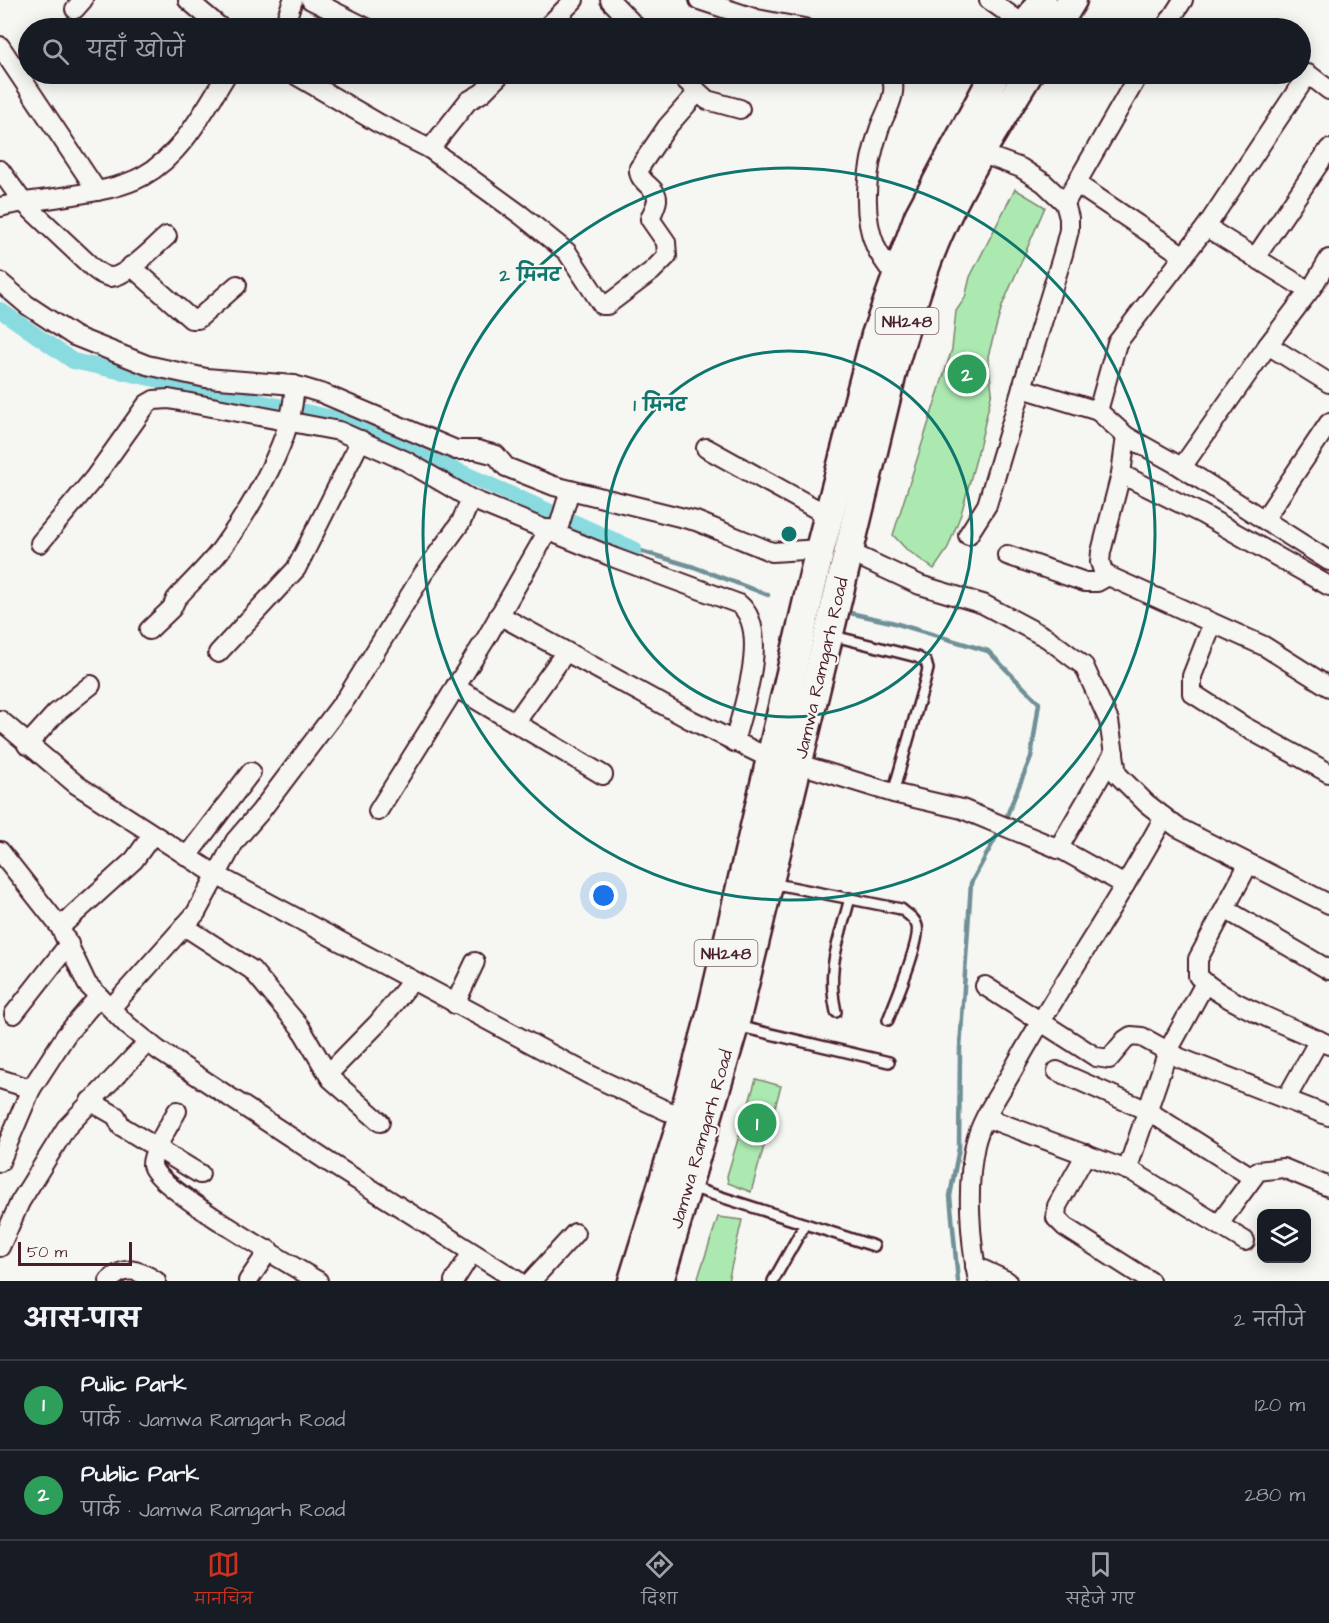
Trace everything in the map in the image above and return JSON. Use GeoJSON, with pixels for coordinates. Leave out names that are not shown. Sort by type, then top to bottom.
{"type":"FeatureCollection","features":[{"type":"Feature","properties":{"kind":"highway"},"geometry":{"type":"LineString","coordinates":[[1031,18],[1042,0]]}},
{"type":"Feature","properties":{"kind":"highway"},"geometry":{"type":"LineString","coordinates":[[1061,18],[1072,0]]}},
{"type":"Feature","properties":{"kind":"highway","name":"Jamwa Ramgarh Road"},"geometry":{"type":"LineString","coordinates":[[633,1281],[676,1182],[734,1026],[799,764],[826,585],[834,550],[916,291],[968,158],[992,84]]}},
{"type":"Feature","properties":{"kind":"highway","name":"Jamwa Ramgarh Road"},"geometry":{"type":"LineString","coordinates":[[834,550],[829,516],[876,335],[919,216],[968,158],[1021,84]]}},
{"type":"Feature","properties":{"kind":"highway","name":"Jamwa Ramgarh Road"},"geometry":{"type":"LineString","coordinates":[[659,1281],[676,1182],[684,1115],[711,1015],[771,759],[820,626]]}},
{"type":"Feature","properties":{"kind":"street"},"geometry":{"type":"LineString","coordinates":[[188,0],[209,18]]}},
{"type":"Feature","properties":{"kind":"street"},"geometry":{"type":"LineString","coordinates":[[287,18],[293,0]]}},
{"type":"Feature","properties":{"kind":"street"},"geometry":{"type":"LineString","coordinates":[[311,0],[347,18]]}},
{"type":"Feature","properties":{"kind":"street"},"geometry":{"type":"LineString","coordinates":[[556,18],[574,0]]}},
{"type":"Feature","properties":{"kind":"street"},"geometry":{"type":"LineString","coordinates":[[610,0],[627,18]]}},
{"type":"Feature","properties":{"kind":"street"},"geometry":{"type":"LineString","coordinates":[[699,0],[754,18]]}},
{"type":"Feature","properties":{"kind":"street"},"geometry":{"type":"LineString","coordinates":[[989,0],[1013,18]]}},
{"type":"Feature","properties":{"kind":"street"},"geometry":{"type":"LineString","coordinates":[[1172,18],[1183,0]]}},
{"type":"Feature","properties":{"kind":"street"},"geometry":{"type":"LineString","coordinates":[[0,46],[18,73]]}},
{"type":"Feature","properties":{"kind":"street"},"geometry":{"type":"LineString","coordinates":[[1311,76],[1329,90]]}},
{"type":"Feature","properties":{"kind":"street"},"geometry":{"type":"LineString","coordinates":[[26,84],[98,191]]}},
{"type":"Feature","properties":{"kind":"street"},"geometry":{"type":"LineString","coordinates":[[0,207],[98,191],[143,176],[160,164],[207,109],[221,84]]}},
{"type":"Feature","properties":{"kind":"street"},"geometry":{"type":"LineString","coordinates":[[311,84],[378,123],[430,149],[521,215],[567,252],[599,303],[607,305],[652,271],[667,256],[666,242],[650,219],[657,202],[656,195],[640,179],[639,168],[667,127],[697,93]]}},
{"type":"Feature","properties":{"kind":"street"},"geometry":{"type":"LineString","coordinates":[[430,149],[468,101],[482,93],[491,84]]}},
{"type":"Feature","properties":{"kind":"street"},"geometry":{"type":"LineString","coordinates":[[688,84],[697,93],[722,106],[740,108]]}},
{"type":"Feature","properties":{"kind":"street"},"geometry":{"type":"LineString","coordinates":[[893,84],[894,93],[878,132],[870,164],[868,221],[875,247],[896,277]]}},
{"type":"Feature","properties":{"kind":"street"},"geometry":{"type":"LineString","coordinates":[[1065,203],[1133,84]]}},
{"type":"Feature","properties":{"kind":"street"},"geometry":{"type":"LineString","coordinates":[[1098,411],[1118,343],[1206,227],[1301,84]]}},
{"type":"Feature","properties":{"kind":"street"},"geometry":{"type":"LineString","coordinates":[[1255,258],[1329,149]]}},
{"type":"Feature","properties":{"kind":"street"},"geometry":{"type":"LineString","coordinates":[[968,158],[1021,168],[1044,183],[1065,203],[1069,230],[987,505],[968,535]]}},
{"type":"Feature","properties":{"kind":"street"},"geometry":{"type":"LineString","coordinates":[[0,170],[23,202],[93,268],[105,276],[113,277],[131,266],[166,236]]}},
{"type":"Feature","properties":{"kind":"street"},"geometry":{"type":"LineString","coordinates":[[1077,184],[1184,256]]}},
{"type":"Feature","properties":{"kind":"street"},"geometry":{"type":"LineString","coordinates":[[1206,227],[1309,291]]}},
{"type":"Feature","properties":{"kind":"street"},"geometry":{"type":"LineString","coordinates":[[1182,467],[1309,291],[1329,259]]}},
{"type":"Feature","properties":{"kind":"street"},"geometry":{"type":"LineString","coordinates":[[131,266],[191,319],[198,319],[237,285]]}},
{"type":"Feature","properties":{"kind":"street"},"geometry":{"type":"LineString","coordinates":[[0,282],[27,305],[74,336],[147,365],[207,378],[324,394],[456,450],[477,450],[496,455],[506,467],[568,497],[696,521],[772,552],[834,550],[920,585],[983,603],[1047,638],[1084,666],[1109,721],[1117,774],[1164,817],[1177,828],[1329,904]]}},
{"type":"Feature","properties":{"kind":"street"},"geometry":{"type":"LineString","coordinates":[[1268,345],[1328,380]]}},
{"type":"Feature","properties":{"kind":"street"},"geometry":{"type":"LineString","coordinates":[[1022,388],[1098,411],[1126,436],[1182,467],[1329,561]]}},
{"type":"Feature","properties":{"kind":"street"},"geometry":{"type":"LineString","coordinates":[[149,630],[172,608],[176,599],[223,548],[272,465],[291,417],[294,389]]}},
{"type":"Feature","properties":{"kind":"street"},"geometry":{"type":"LineString","coordinates":[[40,543],[95,477],[147,404],[154,400],[169,399],[291,417],[361,440],[406,461],[471,499],[555,529],[615,558],[722,596],[747,610],[754,632],[752,660],[734,742]]}},
{"type":"Feature","properties":{"kind":"street"},"geometry":{"type":"LineString","coordinates":[[1265,519],[1329,423]]}},
{"type":"Feature","properties":{"kind":"street"},"geometry":{"type":"LineString","coordinates":[[1126,436],[1121,474],[1100,562],[1104,574],[1163,599],[1212,625],[1264,646],[1329,687]]}},
{"type":"Feature","properties":{"kind":"street"},"geometry":{"type":"LineString","coordinates":[[218,653],[296,569],[361,440]]}},
{"type":"Feature","properties":{"kind":"street"},"geometry":{"type":"LineString","coordinates":[[706,448],[829,516]]}},
{"type":"Feature","properties":{"kind":"street"},"geometry":{"type":"LineString","coordinates":[[1121,474],[1202,514],[1329,586]]}},
{"type":"Feature","properties":{"kind":"street"},"geometry":{"type":"LineString","coordinates":[[378,811],[555,529],[568,497]]}},
{"type":"Feature","properties":{"kind":"street"},"geometry":{"type":"LineString","coordinates":[[0,1162],[31,1089],[66,1035],[105,1002],[196,914],[235,841],[260,812],[347,697],[423,574],[461,522],[471,499]]}},
{"type":"Feature","properties":{"kind":"street"},"geometry":{"type":"LineString","coordinates":[[1007,555],[1085,582],[1097,582],[1108,576]]}},
{"type":"Feature","properties":{"kind":"street"},"geometry":{"type":"LineString","coordinates":[[499,615],[565,653],[734,742],[771,759]]}},
{"type":"Feature","properties":{"kind":"street"},"geometry":{"type":"LineString","coordinates":[[1212,625],[1192,676],[1192,693],[1245,727],[1329,773]]}},
{"type":"Feature","properties":{"kind":"street"},"geometry":{"type":"LineString","coordinates":[[515,723],[565,653]]}},
{"type":"Feature","properties":{"kind":"street"},"geometry":{"type":"LineString","coordinates":[[27,745],[56,713],[91,685]]}},
{"type":"Feature","properties":{"kind":"street"},"geometry":{"type":"LineString","coordinates":[[455,687],[603,776]]}},
{"type":"Feature","properties":{"kind":"street"},"geometry":{"type":"LineString","coordinates":[[0,720],[77,785],[218,876],[590,1075],[667,1111],[684,1115]]}},
{"type":"Feature","properties":{"kind":"street"},"geometry":{"type":"LineString","coordinates":[[1058,849],[1114,753]]}},
{"type":"Feature","properties":{"kind":"street"},"geometry":{"type":"LineString","coordinates":[[799,764],[893,793],[944,802],[1058,849],[1125,885]]}},
{"type":"Feature","properties":{"kind":"street"},"geometry":{"type":"LineString","coordinates":[[187,856],[251,772]]}},
{"type":"Feature","properties":{"kind":"street"},"geometry":{"type":"LineString","coordinates":[[1007,1281],[977,1273],[972,1227],[972,1167],[978,1134],[1040,1022],[1125,885],[1164,817]]}},
{"type":"Feature","properties":{"kind":"street"},"geometry":{"type":"LineString","coordinates":[[14,1014],[65,935],[134,860],[152,834]]}},
{"type":"Feature","properties":{"kind":"street"},"geometry":{"type":"LineString","coordinates":[[0,851],[65,935],[87,984],[148,1042],[471,1254],[518,1281]]}},
{"type":"Feature","properties":{"kind":"street"},"geometry":{"type":"LineString","coordinates":[[1248,865],[1198,959],[1198,976],[1205,983],[1247,1006],[1324,1042],[1286,1099]]}},
{"type":"Feature","properties":{"kind":"street"},"geometry":{"type":"LineString","coordinates":[[1225,909],[1329,970]]}},
{"type":"Feature","properties":{"kind":"street"},"geometry":{"type":"LineString","coordinates":[[184,926],[234,956],[268,986],[300,1027],[328,1074],[347,1095],[380,1122]]}},
{"type":"Feature","properties":{"kind":"street"},"geometry":{"type":"LineString","coordinates":[[455,1004],[475,962]]}},
{"type":"Feature","properties":{"kind":"street"},"geometry":{"type":"LineString","coordinates":[[328,1074],[378,1023],[412,981]]}},
{"type":"Feature","properties":{"kind":"street"},"geometry":{"type":"LineString","coordinates":[[1127,1170],[1168,1051],[1205,983]]}},
{"type":"Feature","properties":{"kind":"street"},"geometry":{"type":"LineString","coordinates":[[985,987],[1096,1057],[1109,1059],[1131,1036],[1142,1037],[1168,1051],[1329,1116]]}},
{"type":"Feature","properties":{"kind":"street"},"geometry":{"type":"LineString","coordinates":[[0,1246],[20,1202],[66,1128],[148,1042]]}},
{"type":"Feature","properties":{"kind":"street"},"geometry":{"type":"LineString","coordinates":[[1057,1071],[1148,1111],[1252,1178]]}},
{"type":"Feature","properties":{"kind":"street"},"geometry":{"type":"LineString","coordinates":[[0,1079],[31,1089]]}},
{"type":"Feature","properties":{"kind":"street"},"geometry":{"type":"LineString","coordinates":[[90,1101],[116,1116],[122,1126],[200,1174]]}},
{"type":"Feature","properties":{"kind":"street"},"geometry":{"type":"LineString","coordinates":[[177,1111],[158,1149],[152,1167],[162,1180],[201,1209],[318,1281]]}},
{"type":"Feature","properties":{"kind":"street"},"geometry":{"type":"LineString","coordinates":[[987,1118],[1127,1170],[1245,1241]]}},
{"type":"Feature","properties":{"kind":"street"},"geometry":{"type":"LineString","coordinates":[[1086,1154],[1057,1206],[1056,1218],[1150,1281]]}},
{"type":"Feature","properties":{"kind":"street"},"geometry":{"type":"LineString","coordinates":[[1219,1224],[1258,1171],[1283,1168],[1329,1187]]}},
{"type":"Feature","properties":{"kind":"street"},"geometry":{"type":"LineString","coordinates":[[531,1281],[575,1233]]}},
{"type":"Feature","properties":{"kind":"street"},"geometry":{"type":"LineString","coordinates":[[248,1281],[269,1250]]}},
{"type":"Feature","properties":{"kind":"street"},"geometry":{"type":"LineString","coordinates":[[454,1281],[471,1254]]}},
{"type":"Feature","properties":{"kind":"street"},"geometry":{"type":"LineString","coordinates":[[109,1281],[116,1273],[134,1269],[156,1281]]}},
{"type":"Feature","properties":{"kind":"lane"},"geometry":{"type":"LineString","coordinates":[[820,626],[917,657],[926,662],[928,669],[925,681],[893,793]]}},
{"type":"Feature","properties":{"kind":"lane"},"geometry":{"type":"LineString","coordinates":[[770,883],[901,909],[912,917],[917,926],[916,941],[888,1020]]}},
{"type":"Feature","properties":{"kind":"lane"},"geometry":{"type":"LineString","coordinates":[[836,1012],[830,986],[831,966],[850,898]]}},
{"type":"Feature","properties":{"kind":"lane"},"geometry":{"type":"LineString","coordinates":[[734,1026],[889,1062]]}},
{"type":"Feature","properties":{"kind":"lane"},"geometry":{"type":"LineString","coordinates":[[676,1182],[874,1246]]}},
{"type":"Feature","properties":{"kind":"lane"},"geometry":{"type":"LineString","coordinates":[[772,1281],[804,1224]]}},
{"type":"Feature","properties":{"kind":"green space"},"geometry":{"type":"Polygon","coordinates":[[[1015,189],[1045,207],[1002,306],[988,356],[992,392],[980,444],[961,514],[947,550],[934,569],[906,549],[893,535],[952,349],[956,311],[965,298],[970,277],[1015,189]]]}},
{"type":"Feature","properties":{"kind":"green space"},"geometry":{"type":"Polygon","coordinates":[[[756,1079],[781,1086],[751,1192],[728,1183],[727,1176],[756,1079]]]}},
{"type":"Feature","properties":{"kind":"green space"},"geometry":{"type":"Polygon","coordinates":[[[718,1217],[742,1220],[728,1281],[697,1281],[718,1217]]]}},
{"type":"Feature","properties":{"kind":"waterway"},"geometry":{"type":"LineString","coordinates":[[0,310],[73,361],[346,421],[634,549]]}},
{"type":"Feature","properties":{"kind":"waterway"},"geometry":{"type":"LineString","coordinates":[[634,549],[694,567],[768,595]]}},
{"type":"Feature","properties":{"kind":"waterway"},"geometry":{"type":"LineString","coordinates":[[850,613],[891,622],[988,651],[1039,703],[1031,757],[1005,820]]}},
{"type":"Feature","properties":{"kind":"waterway"},"geometry":{"type":"LineString","coordinates":[[958,1281],[950,1196],[959,1148],[960,1048],[971,883],[1001,828]]}},
{"type":"Feature","properties":{"kind":"place","name":"Public Park"},"geometry":{"type":"Point","coordinates":[967,374]}},
{"type":"Feature","properties":{"kind":"place","name":"Pulic Park"},"geometry":{"type":"Point","coordinates":[757,1123]}}]}
